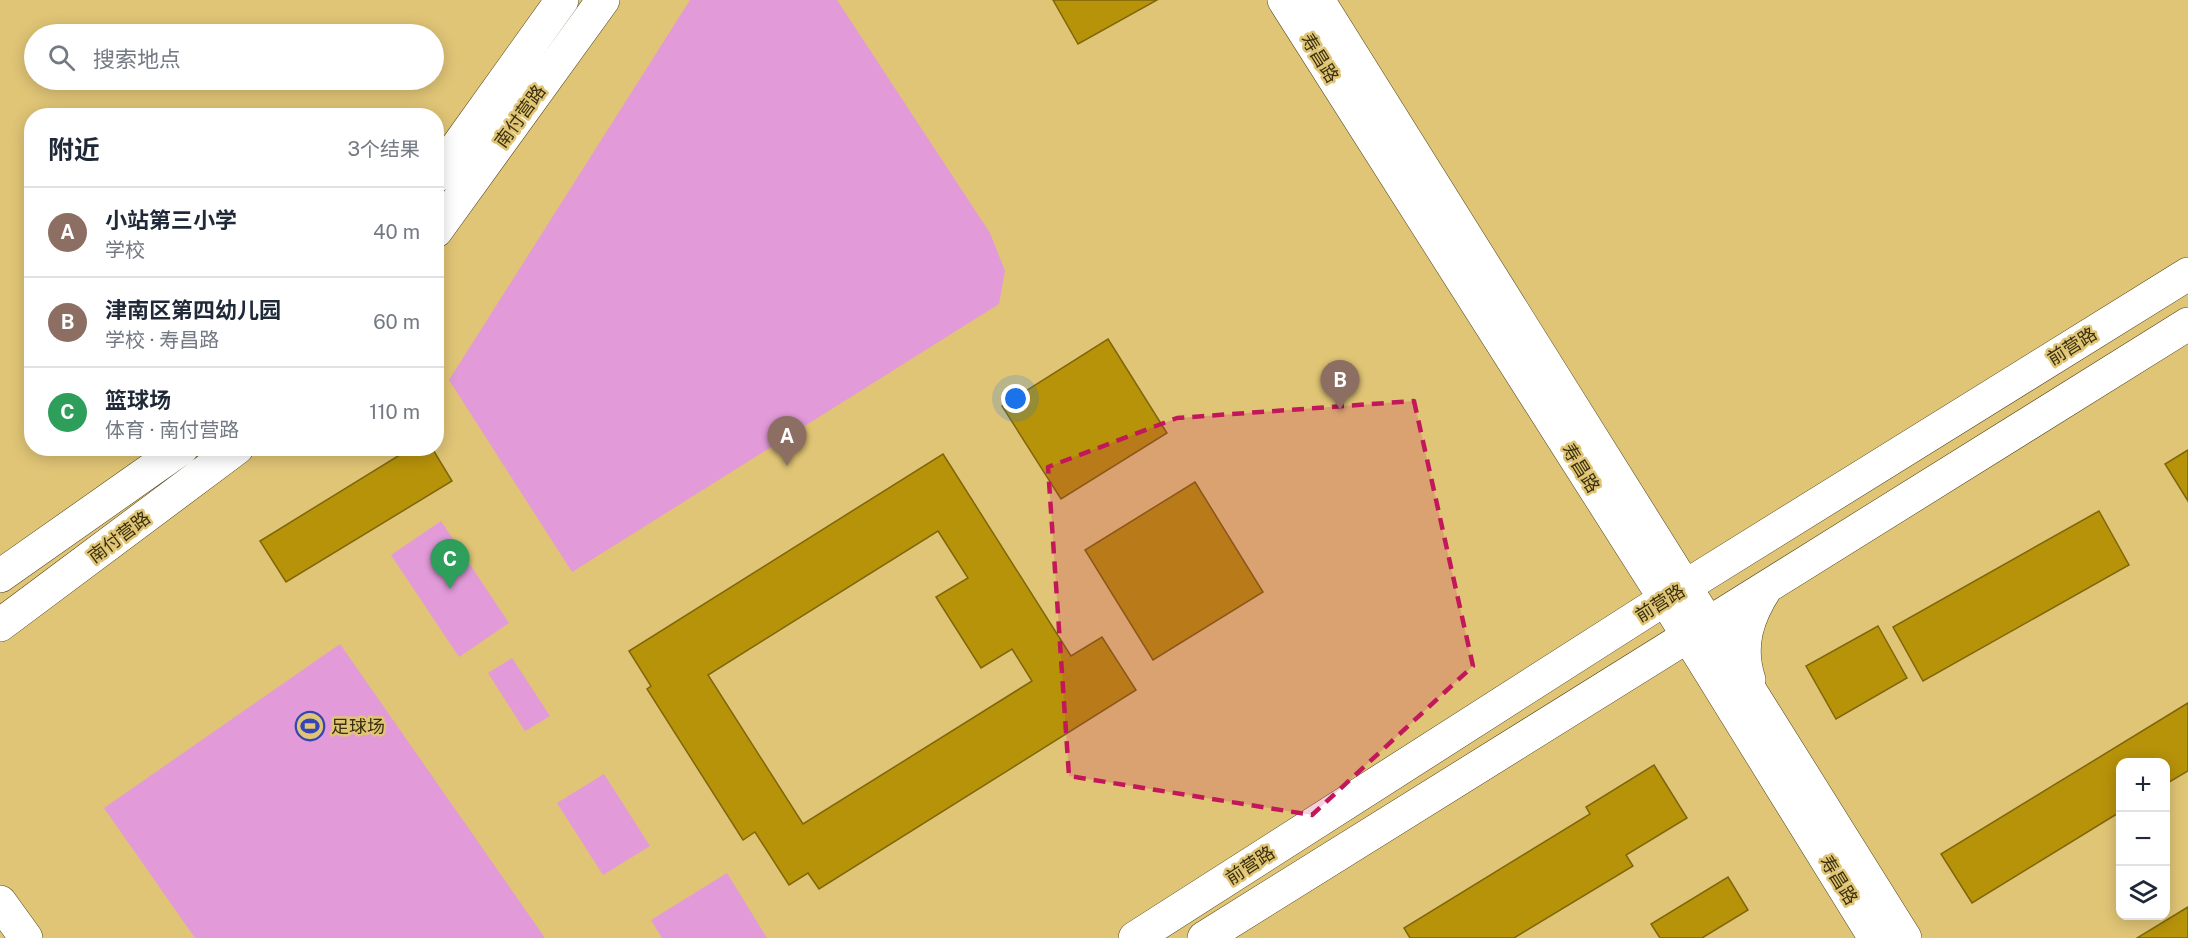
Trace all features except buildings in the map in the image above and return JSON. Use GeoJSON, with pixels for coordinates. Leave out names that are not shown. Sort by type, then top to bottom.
{"type":"FeatureCollection","features":[{"type":"Feature","properties":{"kind":"street","name":"南付营路"},"geometry":{"type":"LineString","coordinates":[[444,165],[562,0]]}},
{"type":"Feature","properties":{"kind":"street","name":"南付营路"},"geometry":{"type":"LineString","coordinates":[[444,220],[603,0]]}},
{"type":"Feature","properties":{"kind":"street","name":"寿昌路"},"geometry":{"type":"LineString","coordinates":[[1284,0],[1676,593],[1705,626],[1741,698],[1875,938]]}},
{"type":"Feature","properties":{"kind":"street","name":"寿昌路"},"geometry":{"type":"LineString","coordinates":[[1318,0],[1676,593]]}},
{"type":"Feature","properties":{"kind":"street","name":"前营路"},"geometry":{"type":"LineString","coordinates":[[1135,938],[1744,550],[2188,274]]}},
{"type":"Feature","properties":{"kind":"street","name":"前营路"},"geometry":{"type":"LineString","coordinates":[[1204,938],[2188,324]]}},
{"type":"Feature","properties":{"kind":"street","name":"南付营路"},"geometry":{"type":"LineString","coordinates":[[0,576],[171,456]]}},
{"type":"Feature","properties":{"kind":"street","name":"南付营路"},"geometry":{"type":"LineString","coordinates":[[0,625],[226,456]]}},
{"type":"Feature","properties":{"kind":"street"},"geometry":{"type":"LineString","coordinates":[[1705,626],[1723,580],[1744,550]]}},
{"type":"Feature","properties":{"kind":"street"},"geometry":{"type":"LineString","coordinates":[[1741,698],[1746,672],[1743,641],[1750,614],[1767,587]]}},
{"type":"Feature","properties":{"kind":"street","name":"寿昌路"},"geometry":{"type":"LineString","coordinates":[[1741,698],[1905,938]]}},
{"type":"Feature","properties":{"kind":"street"},"geometry":{"type":"LineString","coordinates":[[0,902],[26,938]]}},
{"type":"Feature","properties":{"kind":"highlighted area"},"geometry":{"type":"Polygon","coordinates":[[[1414,401],[1473,666],[1312,815],[1069,776],[1048,467],[1177,418],[1414,401]]]}},
{"type":"Feature","properties":{"kind":"shaded area"},"geometry":{"type":"Polygon","coordinates":[[[690,0],[837,0],[990,233],[1005,271],[999,304],[572,572],[449,380],[690,0]]]}},
{"type":"Feature","properties":{"kind":"shaded area"},"geometry":{"type":"Polygon","coordinates":[[[441,521],[509,623],[459,657],[391,555],[441,521]]]}},
{"type":"Feature","properties":{"kind":"shaded area","name":"足球场"},"geometry":{"type":"Polygon","coordinates":[[[340,644],[545,938],[195,938],[104,808],[340,644]]]}},
{"type":"Feature","properties":{"kind":"shaded area"},"geometry":{"type":"Polygon","coordinates":[[[512,658],[550,716],[525,731],[488,673],[512,658]]]}},
{"type":"Feature","properties":{"kind":"shaded area"},"geometry":{"type":"Polygon","coordinates":[[[604,774],[650,846],[603,875],[557,803],[604,774]]]}},
{"type":"Feature","properties":{"kind":"shaded area"},"geometry":{"type":"Polygon","coordinates":[[[727,873],[767,938],[662,938],[651,920],[727,873]]]}},
{"type":"Feature","properties":{"kind":"place","name":"津南区第四幼儿园"},"geometry":{"type":"Point","coordinates":[1340,410]}},
{"type":"Feature","properties":{"kind":"place","name":"小站第三小学"},"geometry":{"type":"Point","coordinates":[787,466]}},
{"type":"Feature","properties":{"kind":"place","name":"篮球场"},"geometry":{"type":"Point","coordinates":[450,589]}},
{"type":"Feature","properties":{"kind":"place","name":"足球场"},"geometry":{"type":"Point","coordinates":[310,726]}}]}
